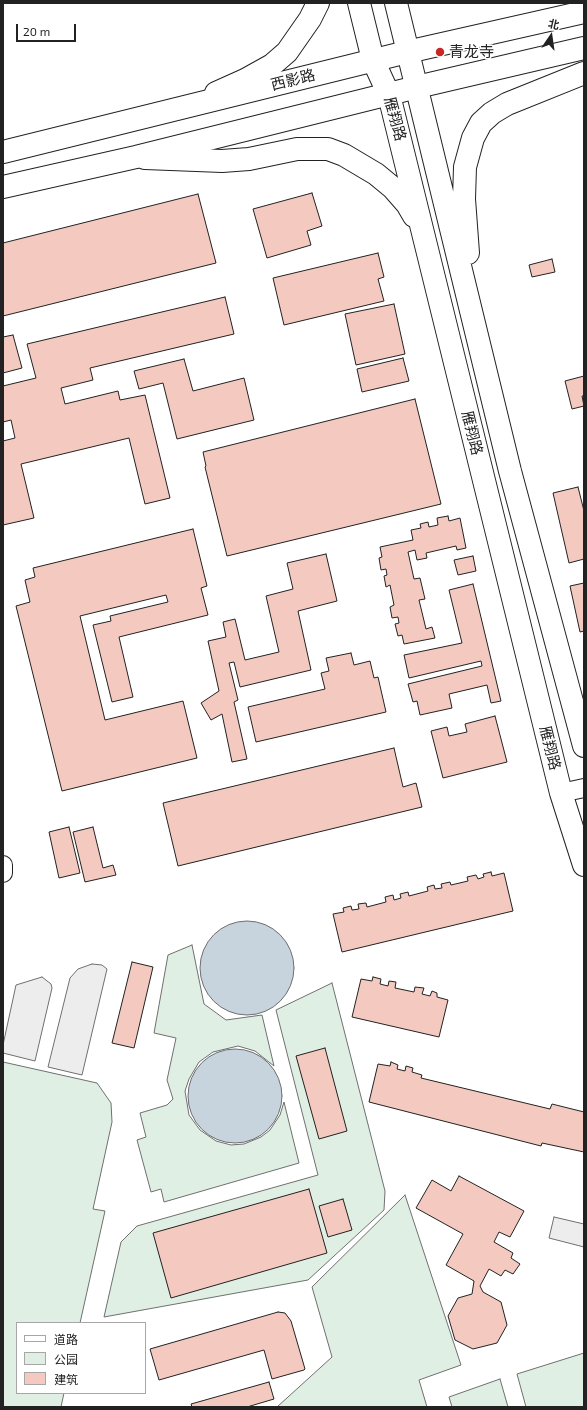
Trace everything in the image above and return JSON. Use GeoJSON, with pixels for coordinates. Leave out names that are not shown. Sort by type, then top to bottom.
{"type":"FeatureCollection","features":[{"type":"Feature","properties":{"kind":"main road"},"geometry":{"type":"LineString","coordinates":[[182,107],[245,80],[272,65],[287,52],[300,35],[318,3]]}},
{"type":"Feature","properties":{"kind":"main road","name":"雁翔路"},"geometry":{"type":"LineString","coordinates":[[359,3],[373,60],[389,96],[561,793],[584,865]]}},
{"type":"Feature","properties":{"kind":"main road","name":"雁翔路"},"geometry":{"type":"LineString","coordinates":[[396,3],[474,324],[539,582],[584,746]]}},
{"type":"Feature","properties":{"kind":"main road","name":"西影路"},"geometry":{"type":"LineString","coordinates":[[3,152],[373,60],[584,12]]}},
{"type":"Feature","properties":{"kind":"main road"},"geometry":{"type":"LineString","coordinates":[[3,187],[136,157],[389,96],[417,87],[584,48]]}},
{"type":"Feature","properties":{"kind":"main road"},"geometry":{"type":"LineString","coordinates":[[474,324],[464,198],[465,167],[473,138],[481,123],[492,113],[507,104],[584,73]]}},
{"type":"Feature","properties":{"kind":"main road"},"geometry":{"type":"LineString","coordinates":[[136,157],[222,161],[249,159],[297,149],[328,149],[361,164],[393,188],[407,204],[424,235]]}},
{"type":"Feature","properties":{"kind":"street"},"geometry":{"type":"LineString","coordinates":[[561,793],[584,788]]}},
{"type":"Feature","properties":{"kind":"street"},"geometry":{"type":"LineString","coordinates":[[3,865],[3,873]]}},
{"type":"Feature","properties":{"kind":"green space"},"geometry":{"type":"Polygon","coordinates":[[[192,945],[204,1004],[226,1020],[262,1015],[274,1066],[255,1051],[238,1046],[213,1052],[199,1062],[189,1079],[185,1091],[189,1115],[200,1130],[216,1141],[231,1145],[244,1144],[261,1137],[270,1130],[280,1115],[284,1102],[299,1163],[164,1202],[161,1189],[151,1192],[137,1140],[146,1137],[140,1113],[167,1105],[173,1099],[167,1080],[176,1038],[154,1033],[168,955],[192,945]]]}},
{"type":"Feature","properties":{"kind":"green space"},"geometry":{"type":"Polygon","coordinates":[[[332,983],[385,1191],[384,1210],[308,1280],[104,1317],[121,1242],[137,1226],[318,1175],[276,1010],[332,983]]]}},
{"type":"Feature","properties":{"kind":"green space"},"geometry":{"type":"Polygon","coordinates":[[[3,1062],[97,1083],[111,1103],[112,1122],[93,1209],[105,1211],[80,1322],[16,1322],[16,1394],[64,1394],[61,1407],[3,1407],[3,1062]]]}},
{"type":"Feature","properties":{"kind":"green space"},"geometry":{"type":"Polygon","coordinates":[[[405,1195],[461,1365],[419,1380],[427,1407],[277,1407],[332,1357],[312,1287],[405,1195]]]}},
{"type":"Feature","properties":{"kind":"green space"},"geometry":{"type":"Polygon","coordinates":[[[584,1353],[584,1407],[526,1407],[517,1374],[584,1353]]]}},
{"type":"Feature","properties":{"kind":"green space"},"geometry":{"type":"Polygon","coordinates":[[[500,1379],[508,1407],[452,1407],[449,1397],[500,1379]]]}},
{"type":"Feature","properties":{"kind":"shaded area"},"geometry":{"type":"Polygon","coordinates":[[[247,921],[265,924],[280,935],[291,950],[294,968],[291,986],[280,1001],[265,1012],[247,1015],[229,1012],[214,1001],[203,986],[200,968],[203,950],[214,935],[229,924],[247,921]]]}},
{"type":"Feature","properties":{"kind":"shaded area"},"geometry":{"type":"Polygon","coordinates":[[[92,964],[102,965],[107,969],[82,1075],[48,1067],[70,978],[78,969],[92,964]]]}},
{"type":"Feature","properties":{"kind":"shaded area"},"geometry":{"type":"Polygon","coordinates":[[[42,977],[51,984],[52,988],[35,1061],[3,1053],[3,1045],[16,985],[42,977]]]}},
{"type":"Feature","properties":{"kind":"shaded area"},"geometry":{"type":"Polygon","coordinates":[[[235,1049],[253,1052],[268,1063],[279,1078],[282,1096],[279,1114],[268,1129],[253,1140],[235,1143],[217,1140],[202,1129],[191,1114],[188,1096],[191,1078],[202,1063],[217,1052],[235,1049]]]}},
{"type":"Feature","properties":{"kind":"shaded area"},"geometry":{"type":"Polygon","coordinates":[[[554,1217],[584,1224],[584,1247],[549,1238],[554,1217]]]}},
{"type":"Feature","properties":{"kind":"building"},"geometry":{"type":"Polygon","coordinates":[[[312,193],[322,226],[307,231],[311,245],[267,258],[253,209],[312,193]]]}},
{"type":"Feature","properties":{"kind":"building"},"geometry":{"type":"Polygon","coordinates":[[[198,194],[216,263],[3,316],[3,243],[198,194]]]}},
{"type":"Feature","properties":{"kind":"building"},"geometry":{"type":"Polygon","coordinates":[[[378,253],[384,277],[378,279],[384,301],[284,325],[273,278],[378,253]]]}},
{"type":"Feature","properties":{"kind":"building"},"geometry":{"type":"Polygon","coordinates":[[[552,259],[555,272],[532,277],[529,265],[552,259]]]}},
{"type":"Feature","properties":{"kind":"building"},"geometry":{"type":"Polygon","coordinates":[[[225,297],[234,334],[90,368],[93,380],[61,388],[65,404],[118,391],[120,400],[145,395],[170,498],[145,504],[129,438],[21,464],[34,518],[3,525],[3,441],[15,438],[11,420],[3,422],[3,386],[36,378],[27,344],[225,297]]]}},
{"type":"Feature","properties":{"kind":"building"},"geometry":{"type":"Polygon","coordinates":[[[394,304],[405,354],[356,365],[345,314],[394,304]]]}},
{"type":"Feature","properties":{"kind":"building"},"geometry":{"type":"Polygon","coordinates":[[[13,335],[22,368],[3,373],[3,337],[13,335]]]}},
{"type":"Feature","properties":{"kind":"building"},"geometry":{"type":"Polygon","coordinates":[[[403,358],[409,381],[362,392],[357,369],[403,358]]]}},
{"type":"Feature","properties":{"kind":"building"},"geometry":{"type":"Polygon","coordinates":[[[184,359],[193,391],[244,378],[254,420],[177,439],[163,383],[139,389],[134,371],[184,359]]]}},
{"type":"Feature","properties":{"kind":"building"},"geometry":{"type":"Polygon","coordinates":[[[584,376],[584,396],[582,396],[584,406],[572,409],[565,381],[584,376]]]}},
{"type":"Feature","properties":{"kind":"building"},"geometry":{"type":"Polygon","coordinates":[[[415,399],[441,504],[227,556],[205,467],[203,452],[415,399]]]}},
{"type":"Feature","properties":{"kind":"building"},"geometry":{"type":"Polygon","coordinates":[[[578,487],[584,511],[584,559],[569,563],[553,493],[578,487]]]}},
{"type":"Feature","properties":{"kind":"building"},"geometry":{"type":"Polygon","coordinates":[[[448,516],[449,521],[460,518],[466,548],[457,550],[456,546],[426,553],[427,558],[417,560],[415,550],[408,552],[414,579],[420,578],[425,599],[419,600],[426,629],[432,627],[435,638],[404,644],[402,635],[398,636],[395,624],[399,623],[398,617],[392,618],[390,607],[394,605],[390,585],[386,587],[384,576],[387,575],[386,569],[381,570],[379,558],[382,557],[380,547],[413,540],[411,530],[421,528],[420,524],[428,522],[429,527],[438,525],[437,518],[448,516]]]}},
{"type":"Feature","properties":{"kind":"building"},"geometry":{"type":"Polygon","coordinates":[[[193,529],[207,586],[201,588],[208,615],[119,637],[133,697],[112,702],[93,625],[111,621],[110,616],[168,602],[166,595],[80,616],[105,720],[183,701],[197,758],[62,791],[16,606],[30,602],[25,580],[35,577],[33,568],[193,529]]]}},
{"type":"Feature","properties":{"kind":"building"},"geometry":{"type":"Polygon","coordinates":[[[326,554],[337,601],[298,611],[311,670],[240,687],[234,662],[229,663],[238,700],[234,702],[247,759],[232,762],[222,714],[211,720],[201,703],[219,691],[208,641],[226,637],[223,622],[235,619],[245,660],[279,652],[266,596],[293,589],[287,563],[326,554]]]}},
{"type":"Feature","properties":{"kind":"building"},"geometry":{"type":"Polygon","coordinates":[[[473,556],[476,571],[458,575],[454,560],[473,556]]]}},
{"type":"Feature","properties":{"kind":"building"},"geometry":{"type":"Polygon","coordinates":[[[584,583],[584,631],[580,632],[570,586],[584,583]]]}},
{"type":"Feature","properties":{"kind":"building"},"geometry":{"type":"Polygon","coordinates":[[[473,584],[501,701],[491,703],[487,685],[449,694],[452,708],[420,715],[417,701],[413,702],[408,684],[482,666],[481,661],[409,678],[404,655],[462,643],[449,590],[473,584]]]}},
{"type":"Feature","properties":{"kind":"building"},"geometry":{"type":"Polygon","coordinates":[[[351,653],[354,665],[370,661],[374,678],[378,677],[386,712],[256,742],[248,707],[325,689],[321,673],[329,671],[326,658],[351,653]]]}},
{"type":"Feature","properties":{"kind":"building"},"geometry":{"type":"Polygon","coordinates":[[[495,716],[507,762],[443,778],[431,731],[447,727],[449,736],[467,732],[465,724],[495,716]]]}},
{"type":"Feature","properties":{"kind":"building"},"geometry":{"type":"Polygon","coordinates":[[[394,748],[403,787],[416,783],[422,807],[178,866],[163,803],[394,748]]]}},
{"type":"Feature","properties":{"kind":"building"},"geometry":{"type":"Polygon","coordinates":[[[69,827],[80,873],[59,878],[49,832],[69,827]]]}},
{"type":"Feature","properties":{"kind":"building"},"geometry":{"type":"Polygon","coordinates":[[[93,827],[103,868],[113,865],[116,875],[85,882],[73,832],[93,827]]]}},
{"type":"Feature","properties":{"kind":"building"},"geometry":{"type":"Polygon","coordinates":[[[491,872],[492,876],[504,873],[513,911],[342,952],[333,914],[344,912],[343,908],[351,906],[352,910],[359,909],[358,904],[366,903],[367,907],[386,902],[385,897],[393,895],[394,900],[401,898],[400,894],[408,892],[409,896],[428,891],[427,887],[434,885],[435,889],[442,888],[441,884],[450,882],[451,885],[468,881],[467,877],[476,875],[478,879],[484,877],[483,874],[491,872]]]}},
{"type":"Feature","properties":{"kind":"building"},"geometry":{"type":"Polygon","coordinates":[[[132,962],[153,967],[134,1048],[112,1043],[132,962]]]}},
{"type":"Feature","properties":{"kind":"building"},"geometry":{"type":"Polygon","coordinates":[[[373,977],[381,979],[380,984],[388,986],[389,981],[396,982],[395,988],[414,992],[415,987],[424,988],[422,994],[430,996],[432,991],[437,993],[437,997],[448,1000],[439,1037],[352,1017],[361,979],[372,981],[373,977]]]}},
{"type":"Feature","properties":{"kind":"building"},"geometry":{"type":"Polygon","coordinates":[[[325,1048],[347,1131],[319,1139],[296,1056],[325,1048]]]}},
{"type":"Feature","properties":{"kind":"building"},"geometry":{"type":"Polygon","coordinates":[[[391,1062],[398,1065],[397,1069],[405,1071],[406,1066],[413,1068],[412,1072],[422,1075],[421,1078],[550,1109],[552,1104],[584,1112],[584,1152],[542,1143],[541,1146],[369,1102],[378,1064],[390,1066],[391,1062]]]}},
{"type":"Feature","properties":{"kind":"building"},"geometry":{"type":"Polygon","coordinates":[[[459,1176],[524,1211],[510,1237],[499,1232],[494,1242],[513,1253],[511,1258],[520,1264],[513,1274],[505,1270],[501,1276],[489,1269],[480,1286],[483,1292],[501,1302],[507,1325],[497,1343],[473,1349],[455,1340],[448,1316],[458,1298],[472,1294],[474,1281],[446,1265],[463,1234],[416,1208],[432,1180],[451,1191],[459,1176]]]}},
{"type":"Feature","properties":{"kind":"building"},"geometry":{"type":"Polygon","coordinates":[[[309,1189],[327,1253],[171,1298],[153,1233],[309,1189]]]}},
{"type":"Feature","properties":{"kind":"building"},"geometry":{"type":"Polygon","coordinates":[[[343,1199],[352,1230],[328,1237],[319,1206],[343,1199]]]}},
{"type":"Feature","properties":{"kind":"building"},"geometry":{"type":"Polygon","coordinates":[[[278,1312],[285,1313],[291,1321],[305,1369],[304,1370],[272,1379],[264,1350],[159,1380],[150,1349],[278,1312]]]}},
{"type":"Feature","properties":{"kind":"building"},"geometry":{"type":"Polygon","coordinates":[[[269,1382],[274,1399],[247,1407],[192,1407],[191,1404],[269,1382]]]}},
{"type":"Feature","properties":{"kind":"place","name":"青龙寺"},"geometry":{"type":"Point","coordinates":[440,52]}}]}
